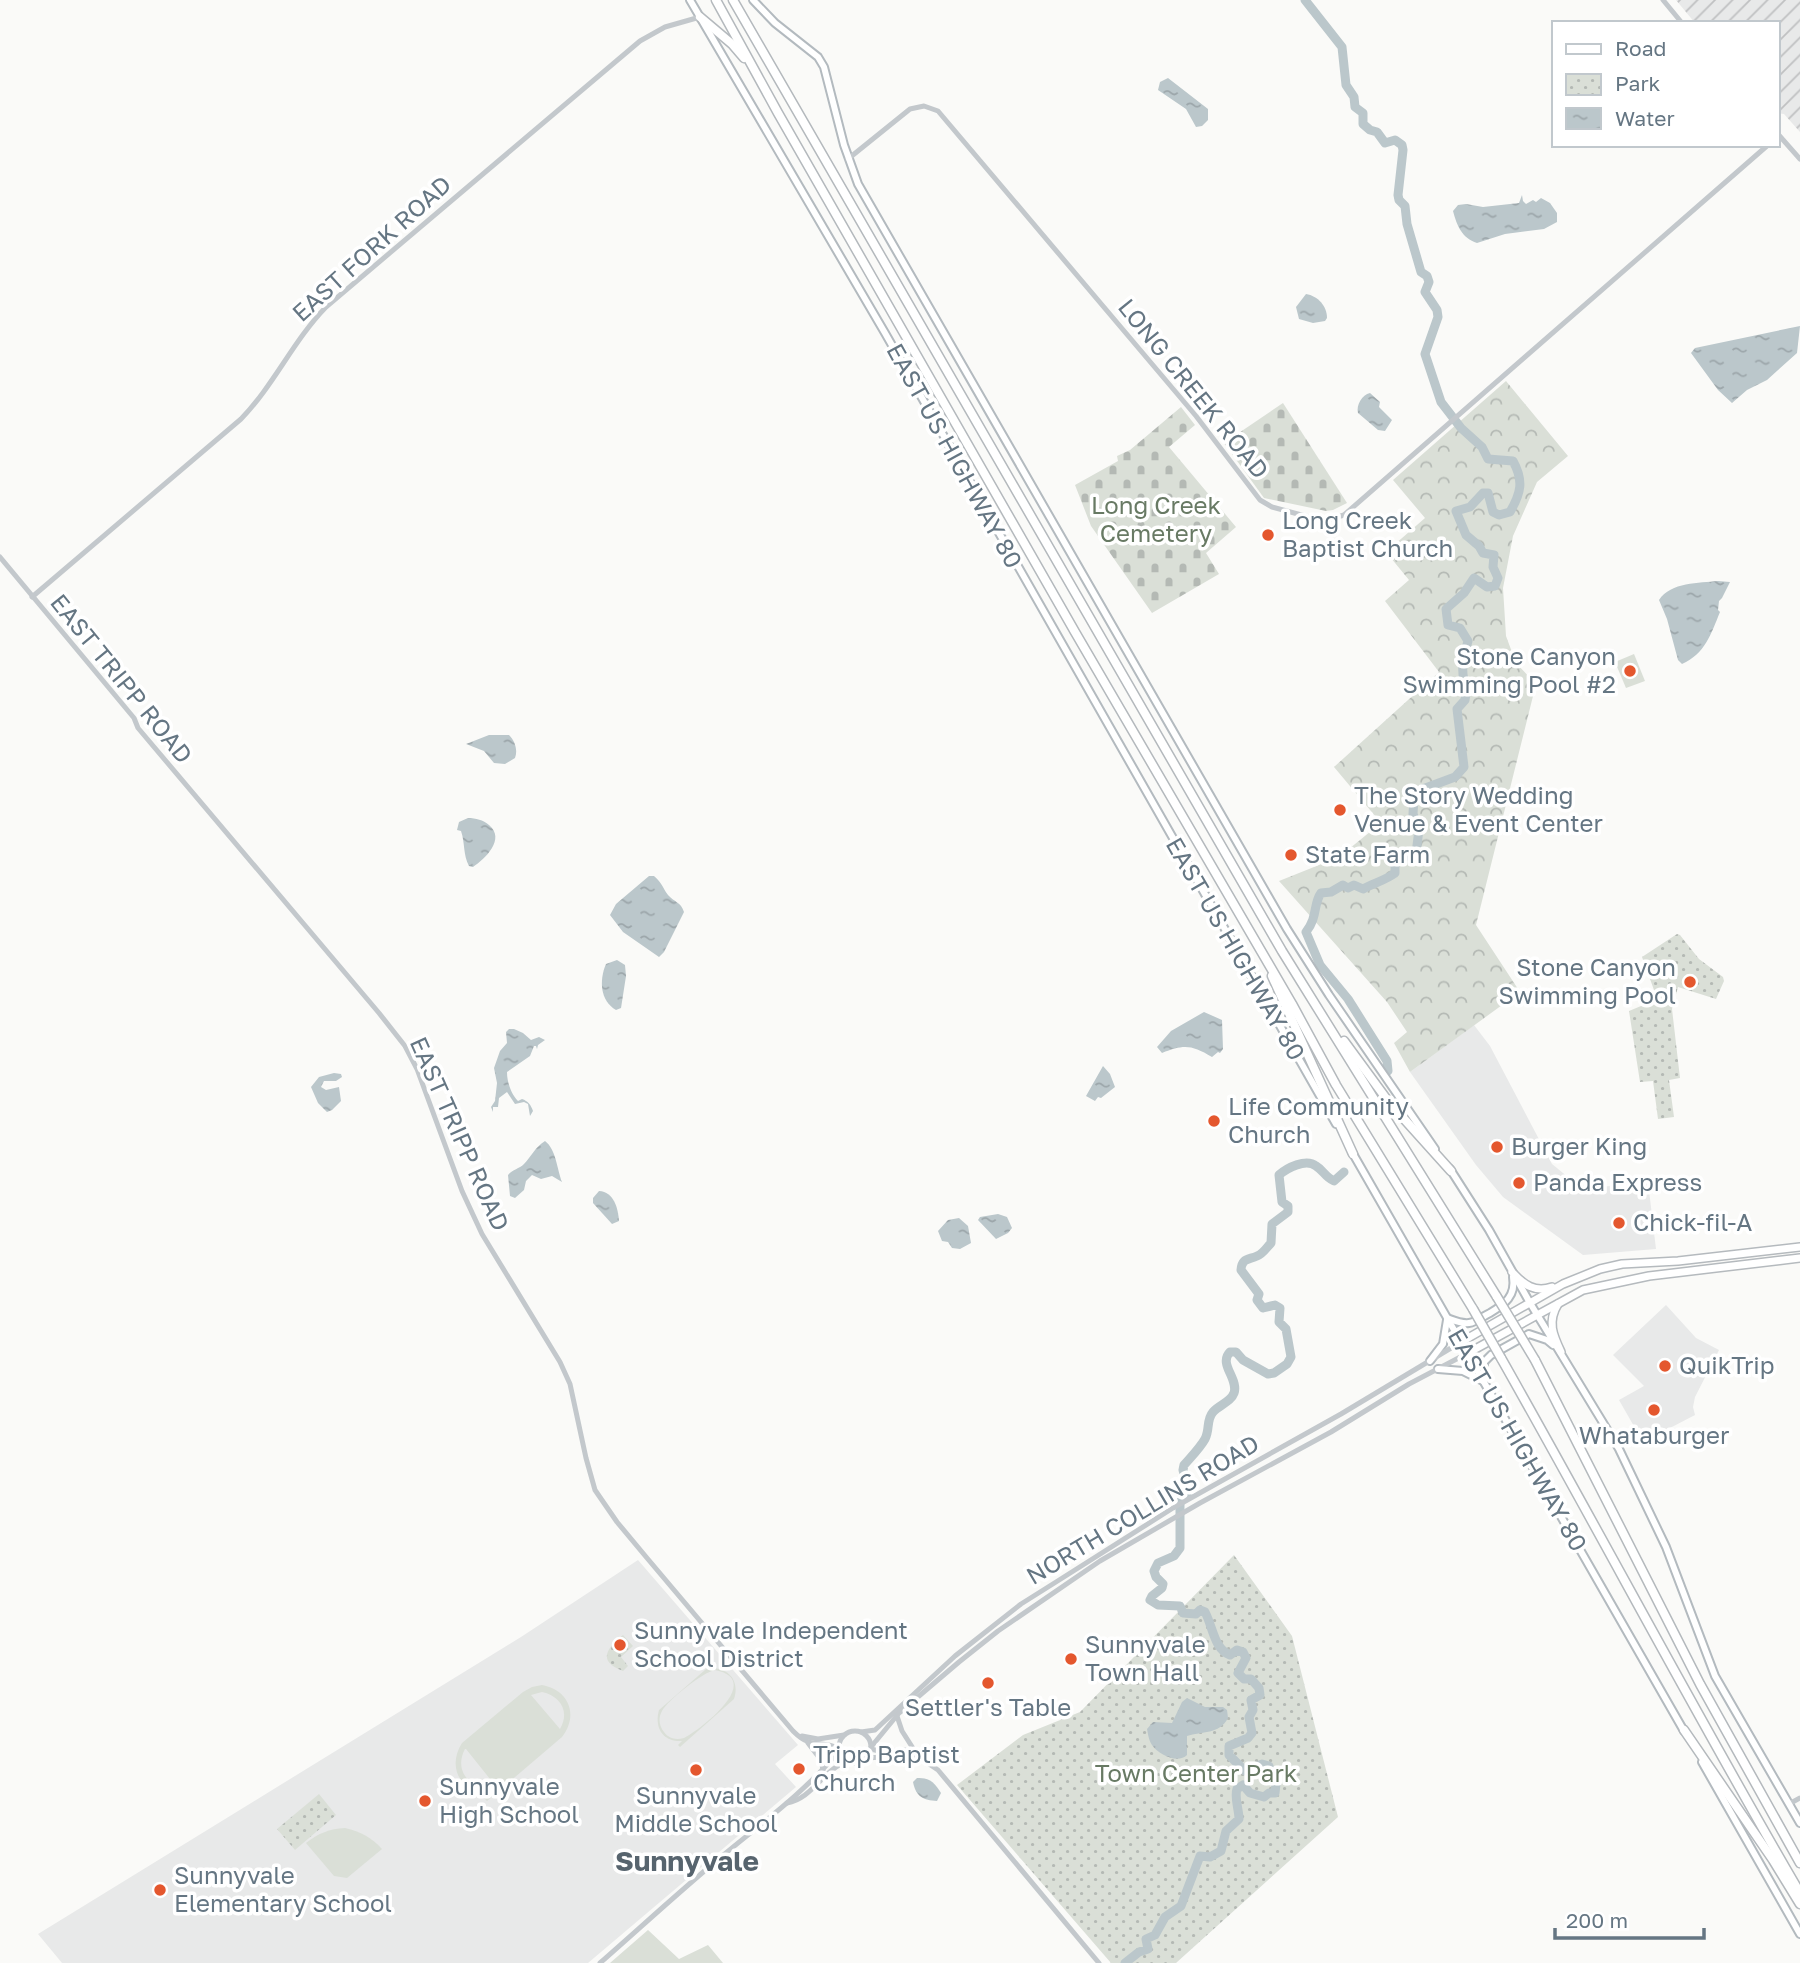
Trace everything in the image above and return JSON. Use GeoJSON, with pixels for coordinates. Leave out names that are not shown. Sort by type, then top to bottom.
{"type":"FeatureCollection","features":[{"type":"Feature","properties":{"kind":"highway"},"geometry":{"type":"LineString","coordinates":[[716,0],[1336,1085],[1501,1357],[1800,1893]]}},
{"type":"Feature","properties":{"kind":"highway"},"geometry":{"type":"LineString","coordinates":[[733,0],[1282,951],[1535,1360],[1700,1685],[1800,1863]]}},
{"type":"Feature","properties":{"kind":"highway"},"geometry":{"type":"LineString","coordinates":[[700,17],[732,44],[765,89]]}},
{"type":"Feature","properties":{"kind":"highway"},"geometry":{"type":"LineString","coordinates":[[1282,951],[1388,1101],[1451,1171]]}},
{"type":"Feature","properties":{"kind":"highway"},"geometry":{"type":"LineString","coordinates":[[1266,960],[1277,991],[1353,1154]]}},
{"type":"Feature","properties":{"kind":"highway"},"geometry":{"type":"LineString","coordinates":[[1684,1730],[1800,1904]]}},
{"type":"Feature","properties":{"kind":"main road","name":"EAST US HIGHWAY 80"},"geometry":{"type":"LineString","coordinates":[[690,0],[885,333],[1800,1934]]}},
{"type":"Feature","properties":{"kind":"main road"},"geometry":{"type":"LineString","coordinates":[[753,0],[775,23],[818,57],[827,75],[848,159],[859,184],[993,421],[1287,929],[1329,995],[1451,1171],[1619,1449],[1656,1525],[1715,1676],[1789,1804],[1797,1812],[1800,1823]]}},
{"type":"Feature","properties":{"kind":"main road"},"geometry":{"type":"LineString","coordinates":[[1461,1342],[1582,1274],[1622,1264],[1678,1261],[1800,1247]]}},
{"type":"Feature","properties":{"kind":"main road"},"geometry":{"type":"LineString","coordinates":[[1468,1353],[1583,1290],[1617,1282],[1800,1258]]}},
{"type":"Feature","properties":{"kind":"main road"},"geometry":{"type":"LineString","coordinates":[[1678,1261],[1679,1273]]}},
{"type":"Feature","properties":{"kind":"main road"},"geometry":{"type":"LineString","coordinates":[[1430,1361],[1443,1344],[1447,1318],[1459,1323],[1473,1323],[1505,1304],[1515,1286],[1513,1272]]}},
{"type":"Feature","properties":{"kind":"main road"},"geometry":{"type":"LineString","coordinates":[[1513,1272],[1521,1282],[1532,1289],[1546,1289],[1563,1283]]}},
{"type":"Feature","properties":{"kind":"main road"},"geometry":{"type":"LineString","coordinates":[[1558,1304],[1552,1313],[1551,1329],[1561,1352]]}},
{"type":"Feature","properties":{"kind":"main road"},"geometry":{"type":"LineString","coordinates":[[1438,1369],[1463,1371],[1484,1382],[1484,1362],[1491,1355],[1529,1334],[1547,1340],[1561,1352]]}},
{"type":"Feature","properties":{"kind":"street"},"geometry":{"type":"LineString","coordinates":[[1663,0],[1680,21]]}},
{"type":"Feature","properties":{"kind":"street","name":"EAST FORK ROAD"},"geometry":{"type":"LineString","coordinates":[[32,597],[241,419],[266,390],[308,326],[326,307],[640,41],[665,27],[700,17]]}},
{"type":"Feature","properties":{"kind":"street","name":"LONG CREEK ROAD"},"geometry":{"type":"LineString","coordinates":[[848,159],[910,109],[924,106],[938,111],[1196,416],[1255,493],[1272,507],[1324,521],[1344,515],[1766,147]]}},
{"type":"Feature","properties":{"kind":"street"},"geometry":{"type":"LineString","coordinates":[[1779,136],[1800,159]]}},
{"type":"Feature","properties":{"kind":"street","name":"EAST TRIPP ROAD"},"geometry":{"type":"LineString","coordinates":[[0,557],[134,718],[138,728],[164,760],[405,1046],[417,1069],[462,1191],[482,1234],[560,1362],[570,1384],[595,1490],[647,1558],[793,1731],[808,1743],[827,1745],[840,1750]]}},
{"type":"Feature","properties":{"kind":"street","name":"NORTH COLLINS ROAD"},"geometry":{"type":"LineString","coordinates":[[861,1732],[878,1727],[967,1647],[1021,1604],[1056,1581],[1205,1489],[1461,1342]]}},
{"type":"Feature","properties":{"kind":"street","name":"NORTH COLLINS ROAD"},"geometry":{"type":"LineString","coordinates":[[871,1748],[932,1680],[1060,1588],[1164,1523],[1468,1353]]}},
{"type":"Feature","properties":{"kind":"street"},"geometry":{"type":"LineString","coordinates":[[1287,1444],[1292,1453]]}},
{"type":"Feature","properties":{"kind":"street"},"geometry":{"type":"LineString","coordinates":[[1150,1522],[1154,1529]]}},
{"type":"Feature","properties":{"kind":"street"},"geometry":{"type":"LineString","coordinates":[[1056,1581],[1060,1588]]}},
{"type":"Feature","properties":{"kind":"street"},"geometry":{"type":"LineString","coordinates":[[967,1647],[971,1653]]}},
{"type":"Feature","properties":{"kind":"street"},"geometry":{"type":"LineString","coordinates":[[897,1716],[918,1755]]}},
{"type":"Feature","properties":{"kind":"street"},"geometry":{"type":"LineString","coordinates":[[793,1731],[804,1737],[818,1739],[861,1732],[868,1738],[871,1748],[866,1758]]}},
{"type":"Feature","properties":{"kind":"street"},"geometry":{"type":"LineString","coordinates":[[600,1963],[712,1864],[787,1803],[840,1750],[841,1741],[847,1733]]}},
{"type":"Feature","properties":{"kind":"street"},"geometry":{"type":"LineString","coordinates":[[808,1743],[821,1760],[823,1769]]}},
{"type":"Feature","properties":{"kind":"street"},"geometry":{"type":"LineString","coordinates":[[871,1748],[879,1751],[901,1749],[918,1755],[937,1770],[1099,1963]]}},
{"type":"Feature","properties":{"kind":"street"},"geometry":{"type":"LineString","coordinates":[[840,1750],[849,1761]]}},
{"type":"Feature","properties":{"kind":"street"},"geometry":{"type":"LineString","coordinates":[[787,1803],[801,1799],[834,1768],[849,1761],[918,1755]]}},
{"type":"Feature","properties":{"kind":"street"},"geometry":{"type":"LineString","coordinates":[[1789,1804],[1800,1798]]}},
{"type":"Feature","properties":{"kind":"shaded area"},"geometry":{"type":"Polygon","coordinates":[[[1676,0],[1800,0],[1800,132],[1784,114],[1779,113],[1779,21],[1693,21],[1676,0]]]}},
{"type":"Feature","properties":{"kind":"shaded area"},"geometry":{"type":"Polygon","coordinates":[[[1474,1025],[1490,1046],[1552,1164],[1574,1182],[1591,1188],[1648,1182],[1656,1249],[1583,1255],[1503,1197],[1476,1165],[1410,1072],[1474,1025]]]}},
{"type":"Feature","properties":{"kind":"shaded area"},"geometry":{"type":"Polygon","coordinates":[[[1666,1305],[1696,1338],[1719,1350],[1695,1397],[1695,1415],[1643,1442],[1619,1400],[1644,1386],[1613,1355],[1666,1305]]]}},
{"type":"Feature","properties":{"kind":"shaded area","name":"Sunnyvale High School"},"geometry":{"type":"Polygon","coordinates":[[[638,1560],[798,1745],[775,1764],[796,1787],[588,1963],[62,1963],[38,1934],[521,1637],[638,1560]]]}},
{"type":"Feature","properties":{"kind":"green space"},"geometry":{"type":"Polygon","coordinates":[[[1506,381],[1568,456],[1537,482],[1513,536],[1503,588],[1506,636],[1516,663],[1536,684],[1476,925],[1520,992],[1410,1072],[1394,1043],[1407,1032],[1387,1002],[1279,881],[1339,857],[1381,823],[1334,767],[1439,672],[1385,601],[1409,580],[1386,552],[1425,518],[1393,480],[1506,381]]]}},
{"type":"Feature","properties":{"kind":"green space","name":"Long Creek Cemetery"},"geometry":{"type":"Polygon","coordinates":[[[1283,403],[1347,503],[1326,511],[1264,498],[1224,443],[1283,403]]]}},
{"type":"Feature","properties":{"kind":"green space","name":"Long Creek Cemetery"},"geometry":{"type":"Polygon","coordinates":[[[1181,407],[1195,425],[1169,447],[1236,527],[1206,553],[1219,574],[1152,613],[1091,526],[1075,485],[1118,461],[1117,456],[1130,450],[1181,407]]]}},
{"type":"Feature","properties":{"kind":"green space","name":"Stone Canyon Swimming Pool #2"},"geometry":{"type":"Polygon","coordinates":[[[1634,654],[1645,681],[1626,688],[1615,662],[1634,654]]]}},
{"type":"Feature","properties":{"kind":"green space"},"geometry":{"type":"Polygon","coordinates":[[[1677,934],[1699,959],[1723,977],[1724,981],[1716,999],[1678,987],[1672,1009],[1680,1078],[1669,1080],[1674,1117],[1658,1119],[1653,1081],[1640,1082],[1629,1011],[1653,1001],[1654,990],[1642,957],[1677,934]]]}},
{"type":"Feature","properties":{"kind":"green space","name":"Town Center Park"},"geometry":{"type":"Polygon","coordinates":[[[1234,1555],[1292,1636],[1338,1817],[1176,1963],[1111,1963],[957,1785],[1023,1735],[1080,1712],[1234,1555]]]}},
{"type":"Feature","properties":{"kind":"green space"},"geometry":{"type":"Polygon","coordinates":[[[623,1635],[633,1646],[621,1657],[628,1666],[623,1671],[610,1663],[607,1654],[623,1635]]]}},
{"type":"Feature","properties":{"kind":"green space"},"geometry":{"type":"Polygon","coordinates":[[[713,1663],[715,1665],[711,1668],[723,1670],[732,1677],[734,1681],[735,1692],[734,1699],[680,1747],[678,1745],[682,1741],[670,1739],[659,1728],[659,1710],[713,1663]],[[715,1670],[710,1672],[671,1700],[660,1716],[662,1730],[678,1739],[703,1725],[732,1694],[734,1684],[729,1675],[715,1670]]]}},
{"type":"Feature","properties":{"kind":"green space"},"geometry":{"type":"Polygon","coordinates":[[[542,1685],[551,1688],[565,1698],[570,1712],[567,1729],[562,1737],[487,1801],[483,1794],[467,1787],[462,1781],[456,1767],[458,1751],[462,1743],[532,1687],[542,1685]],[[542,1692],[531,1695],[560,1729],[564,1717],[562,1706],[554,1697],[542,1692]],[[466,1749],[461,1765],[466,1778],[478,1785],[494,1784],[466,1749]]]}},
{"type":"Feature","properties":{"kind":"green space"},"geometry":{"type":"Polygon","coordinates":[[[319,1794],[336,1815],[295,1850],[277,1829],[319,1794]]]}},
{"type":"Feature","properties":{"kind":"green space"},"geometry":{"type":"Polygon","coordinates":[[[345,1828],[374,1841],[382,1849],[347,1878],[334,1876],[306,1843],[324,1832],[345,1828]]]}},
{"type":"Feature","properties":{"kind":"green space"},"geometry":{"type":"Polygon","coordinates":[[[648,1930],[679,1959],[708,1945],[723,1963],[610,1963],[648,1930]]]}},
{"type":"Feature","properties":{"kind":"water"},"geometry":{"type":"Polygon","coordinates":[[[1168,78],[1208,109],[1208,120],[1202,126],[1196,127],[1186,109],[1158,90],[1160,82],[1168,78]]]}},
{"type":"Feature","properties":{"kind":"water"},"geometry":{"type":"Polygon","coordinates":[[[1522,195],[1526,204],[1541,198],[1550,203],[1557,213],[1557,222],[1544,229],[1505,234],[1477,243],[1467,238],[1458,226],[1453,211],[1458,205],[1483,207],[1519,203],[1522,195]]]}},
{"type":"Feature","properties":{"kind":"water"},"geometry":{"type":"Polygon","coordinates":[[[1306,294],[1318,299],[1324,306],[1327,314],[1325,321],[1313,323],[1299,319],[1296,307],[1306,294]]]}},
{"type":"Feature","properties":{"kind":"water"},"geometry":{"type":"Polygon","coordinates":[[[1800,326],[1797,353],[1767,380],[1747,390],[1732,403],[1718,390],[1691,353],[1695,348],[1800,326]]]}},
{"type":"Feature","properties":{"kind":"water"},"geometry":{"type":"Polygon","coordinates":[[[1370,393],[1392,420],[1385,431],[1378,430],[1358,413],[1360,401],[1370,393]]]}},
{"type":"Feature","properties":{"kind":"water"},"geometry":{"type":"Polygon","coordinates":[[[1718,581],[1730,582],[1719,601],[1720,612],[1714,628],[1702,649],[1682,664],[1678,660],[1659,600],[1664,594],[1678,587],[1718,581]]]}},
{"type":"Feature","properties":{"kind":"water"},"geometry":{"type":"Polygon","coordinates":[[[489,735],[509,735],[515,746],[515,758],[505,764],[494,763],[484,751],[466,744],[489,735]]]}},
{"type":"Feature","properties":{"kind":"water"},"geometry":{"type":"Polygon","coordinates":[[[468,818],[487,823],[494,830],[495,836],[495,842],[488,854],[473,867],[467,862],[461,831],[457,830],[459,822],[468,818]]]}},
{"type":"Feature","properties":{"kind":"water"},"geometry":{"type":"Polygon","coordinates":[[[649,876],[654,876],[661,883],[684,912],[659,957],[623,932],[610,915],[616,904],[649,876]]]}},
{"type":"Feature","properties":{"kind":"water"},"geometry":{"type":"Polygon","coordinates":[[[617,960],[625,965],[626,976],[621,1008],[616,1010],[604,996],[602,977],[606,964],[617,960]]]}},
{"type":"Feature","properties":{"kind":"water"},"geometry":{"type":"Polygon","coordinates":[[[1204,1012],[1222,1020],[1223,1049],[1220,1053],[1212,1057],[1188,1047],[1162,1053],[1157,1047],[1171,1031],[1204,1012]]]}},
{"type":"Feature","properties":{"kind":"water"},"geometry":{"type":"Polygon","coordinates":[[[514,1029],[531,1040],[539,1037],[545,1040],[537,1049],[534,1046],[530,1056],[507,1072],[510,1088],[518,1101],[522,1099],[528,1102],[531,1107],[533,1111],[530,1116],[528,1104],[515,1104],[507,1092],[499,1098],[498,1107],[493,1107],[493,1112],[491,1107],[495,1101],[497,1083],[494,1068],[500,1051],[507,1043],[506,1032],[514,1029]]]}},
{"type":"Feature","properties":{"kind":"water"},"geometry":{"type":"Polygon","coordinates":[[[1103,1066],[1110,1074],[1115,1087],[1095,1101],[1086,1096],[1103,1066]]]}},
{"type":"Feature","properties":{"kind":"water"},"geometry":{"type":"Polygon","coordinates":[[[341,1074],[342,1077],[336,1081],[324,1081],[321,1087],[326,1090],[339,1087],[341,1101],[327,1112],[318,1103],[311,1087],[319,1077],[341,1074]]]}},
{"type":"Feature","properties":{"kind":"water"},"geometry":{"type":"Polygon","coordinates":[[[545,1141],[554,1154],[562,1182],[552,1176],[541,1179],[532,1175],[526,1181],[524,1190],[515,1198],[510,1196],[508,1175],[524,1164],[545,1141]]]}},
{"type":"Feature","properties":{"kind":"water"},"geometry":{"type":"Polygon","coordinates":[[[599,1191],[612,1198],[619,1221],[612,1224],[593,1203],[593,1198],[599,1191]]]}},
{"type":"Feature","properties":{"kind":"water"},"geometry":{"type":"Polygon","coordinates":[[[998,1214],[1007,1217],[1012,1228],[996,1239],[978,1220],[980,1217],[998,1214]]]}},
{"type":"Feature","properties":{"kind":"water"},"geometry":{"type":"Polygon","coordinates":[[[959,1218],[968,1226],[971,1243],[960,1249],[952,1248],[948,1242],[942,1241],[938,1231],[948,1220],[959,1218]]]}},
{"type":"Feature","properties":{"kind":"water"},"geometry":{"type":"Polygon","coordinates":[[[1187,1698],[1205,1707],[1223,1707],[1227,1710],[1228,1718],[1215,1730],[1187,1736],[1187,1755],[1183,1758],[1169,1757],[1152,1745],[1147,1729],[1153,1722],[1172,1723],[1182,1702],[1187,1698]]]}},
{"type":"Feature","properties":{"kind":"water"},"geometry":{"type":"Polygon","coordinates":[[[917,1778],[931,1781],[936,1786],[941,1793],[937,1801],[924,1799],[918,1794],[913,1782],[917,1778]]]}},
{"type":"Feature","properties":{"kind":"waterway"},"geometry":{"type":"LineString","coordinates":[[1305,0],[1342,47],[1346,85],[1354,97],[1355,107],[1363,113],[1363,124],[1377,132],[1385,143],[1395,140],[1402,145],[1398,195],[1405,206],[1407,224],[1421,272],[1427,276],[1429,282],[1425,292],[1437,310],[1438,317],[1425,354],[1441,402],[1461,428],[1482,447],[1488,459],[1513,461],[1520,481],[1519,493],[1510,512],[1499,515],[1493,512],[1488,493],[1483,493],[1470,507],[1456,511],[1466,535],[1483,553],[1494,555],[1493,567],[1498,578],[1495,586],[1487,587],[1474,578],[1464,593],[1446,609],[1448,625],[1460,628],[1468,641],[1463,664],[1467,687],[1465,700],[1457,709],[1464,767],[1455,777],[1420,790],[1414,797],[1413,814],[1419,829],[1416,854],[1395,864],[1395,873],[1363,889],[1354,885],[1348,888],[1343,885],[1331,892],[1321,893],[1306,932],[1320,965],[1348,999],[1387,1061],[1388,1071]]}},
{"type":"Feature","properties":{"kind":"waterway"},"geometry":{"type":"LineString","coordinates":[[1125,1963],[1139,1952],[1148,1949],[1146,1939],[1155,1935],[1165,1917],[1181,1906],[1200,1856],[1210,1857],[1221,1851],[1226,1831],[1239,1819],[1237,1789],[1243,1785],[1250,1793],[1264,1797],[1275,1793],[1276,1784],[1271,1778],[1269,1766],[1262,1764],[1257,1770],[1245,1771],[1229,1755],[1229,1746],[1248,1738],[1252,1733],[1249,1717],[1253,1710],[1251,1700],[1260,1695],[1259,1688],[1251,1679],[1244,1679],[1238,1673],[1246,1658],[1243,1652],[1237,1650],[1230,1655],[1220,1648],[1205,1612],[1200,1610],[1196,1614],[1183,1613],[1180,1606],[1158,1605],[1150,1600],[1163,1584],[1154,1571],[1158,1563],[1174,1556],[1180,1548],[1180,1502],[1187,1494],[1188,1488],[1184,1465],[1205,1439],[1211,1415],[1234,1393],[1227,1357],[1230,1352],[1236,1352],[1243,1360],[1268,1374],[1287,1364],[1291,1357],[1286,1329],[1279,1322],[1280,1308],[1275,1305],[1263,1308],[1257,1300],[1259,1294],[1241,1270],[1244,1261],[1261,1254],[1271,1243],[1272,1224],[1288,1212],[1288,1206],[1282,1202],[1279,1175],[1302,1163],[1316,1166],[1334,1181],[1344,1172]]}},
{"type":"Feature","properties":{"kind":"place","name":"Long Creek Baptist Church"},"geometry":{"type":"Point","coordinates":[1268,535]}},
{"type":"Feature","properties":{"kind":"place","name":"Stone Canyon Swimming Pool #2"},"geometry":{"type":"Point","coordinates":[1630,671]}},
{"type":"Feature","properties":{"kind":"place","name":"The Story Wedding Venue & Event Center"},"geometry":{"type":"Point","coordinates":[1340,810]}},
{"type":"Feature","properties":{"kind":"place","name":"State Farm"},"geometry":{"type":"Point","coordinates":[1291,855]}},
{"type":"Feature","properties":{"kind":"place","name":"Stone Canyon Swimming Pool"},"geometry":{"type":"Point","coordinates":[1690,982]}},
{"type":"Feature","properties":{"kind":"place","name":"Life Community Church"},"geometry":{"type":"Point","coordinates":[1214,1121]}},
{"type":"Feature","properties":{"kind":"place","name":"Burger King"},"geometry":{"type":"Point","coordinates":[1497,1147]}},
{"type":"Feature","properties":{"kind":"place","name":"Panda Express"},"geometry":{"type":"Point","coordinates":[1519,1183]}},
{"type":"Feature","properties":{"kind":"place","name":"Chick-fil-A"},"geometry":{"type":"Point","coordinates":[1619,1223]}},
{"type":"Feature","properties":{"kind":"place","name":"QuikTrip"},"geometry":{"type":"Point","coordinates":[1665,1366]}},
{"type":"Feature","properties":{"kind":"place","name":"Whataburger"},"geometry":{"type":"Point","coordinates":[1654,1410]}},
{"type":"Feature","properties":{"kind":"place","name":"Sunnyvale Independent School District"},"geometry":{"type":"Point","coordinates":[620,1645]}},
{"type":"Feature","properties":{"kind":"place","name":"Sunnyvale Town Hall"},"geometry":{"type":"Point","coordinates":[1071,1659]}},
{"type":"Feature","properties":{"kind":"place","name":"Settler's Table"},"geometry":{"type":"Point","coordinates":[988,1683]}},
{"type":"Feature","properties":{"kind":"place","name":"Tripp Baptist Church"},"geometry":{"type":"Point","coordinates":[799,1769]}},
{"type":"Feature","properties":{"kind":"place","name":"Sunnyvale Middle School"},"geometry":{"type":"Point","coordinates":[696,1770]}},
{"type":"Feature","properties":{"kind":"place","name":"Sunnyvale High School"},"geometry":{"type":"Point","coordinates":[425,1801]}},
{"type":"Feature","properties":{"kind":"place","name":"Sunnyvale Elementary School"},"geometry":{"type":"Point","coordinates":[160,1890]}},
{"type":"Feature","properties":{"kind":"district","name":"Sunnyvale"},"geometry":{"type":"Point","coordinates":[687,1861]}}]}
